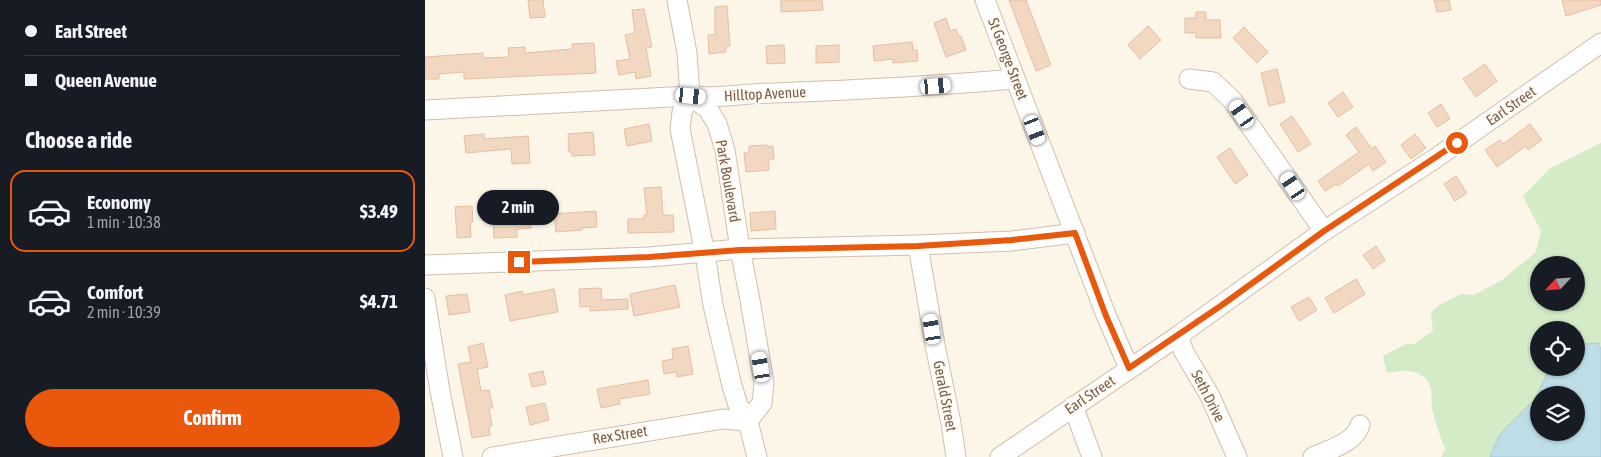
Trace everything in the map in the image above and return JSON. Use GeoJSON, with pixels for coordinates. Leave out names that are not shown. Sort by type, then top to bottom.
{"type":"FeatureCollection","features":[{"type":"Feature","properties":{"kind":"street"},"geometry":{"type":"LineString","coordinates":[[677,0],[687,52],[691,96],[681,112],[681,129],[713,305],[731,386],[738,405],[748,421],[757,457]]}},
{"type":"Feature","properties":{"kind":"street","name":"St George Street"},"geometry":{"type":"LineString","coordinates":[[985,0],[1106,316],[1129,368]]}},
{"type":"Feature","properties":{"kind":"street","name":"Earl Street"},"geometry":{"type":"LineString","coordinates":[[999,457],[1178,336],[1324,231],[1487,123],[1601,42]]}},
{"type":"Feature","properties":{"kind":"street","name":"Hilltop Avenue"},"geometry":{"type":"LineString","coordinates":[[425,110],[691,96],[707,98],[756,93],[936,86],[1015,79]]}},
{"type":"Feature","properties":{"kind":"street"},"geometry":{"type":"LineString","coordinates":[[1189,79],[1213,82],[1232,100],[1324,231]]}},
{"type":"Feature","properties":{"kind":"street","name":"Park Boulevard"},"geometry":{"type":"LineString","coordinates":[[691,96],[707,109],[717,124],[725,150],[740,250],[764,384],[762,404],[748,421]]}},
{"type":"Feature","properties":{"kind":"street"},"geometry":{"type":"LineString","coordinates":[[425,266],[639,258],[740,250],[918,246],[1012,240],[1075,233]]}},
{"type":"Feature","properties":{"kind":"street","name":"Gerald Street"},"geometry":{"type":"LineString","coordinates":[[918,246],[956,457]]}},
{"type":"Feature","properties":{"kind":"street"},"geometry":{"type":"LineString","coordinates":[[425,298],[453,457]]}},
{"type":"Feature","properties":{"kind":"street","name":"Seth Drive"},"geometry":{"type":"LineString","coordinates":[[1178,336],[1184,352],[1210,396],[1237,457]]}},
{"type":"Feature","properties":{"kind":"street"},"geometry":{"type":"LineString","coordinates":[[1073,406],[1092,457]]}},
{"type":"Feature","properties":{"kind":"street","name":"Rex Street"},"geometry":{"type":"LineString","coordinates":[[492,457],[723,419],[748,421]]}},
{"type":"Feature","properties":{"kind":"street"},"geometry":{"type":"LineString","coordinates":[[1313,457],[1347,441],[1358,431],[1360,425]]}},
{"type":"Feature","properties":{"kind":"green space"},"geometry":{"type":"Polygon","coordinates":[[[1601,143],[1601,349],[1597,343],[1585,344],[1585,321],[1530,321],[1530,376],[1546,376],[1541,386],[1530,386],[1530,404],[1504,430],[1498,438],[1490,457],[1441,457],[1445,449],[1433,413],[1431,388],[1428,381],[1419,373],[1400,371],[1387,373],[1383,356],[1406,344],[1414,344],[1433,331],[1431,313],[1438,306],[1461,294],[1474,295],[1502,280],[1530,257],[1530,311],[1585,311],[1585,256],[1531,256],[1536,252],[1541,231],[1523,196],[1549,169],[1601,143]]]}},
{"type":"Feature","properties":{"kind":"water"},"geometry":{"type":"Polygon","coordinates":[[[1598,343],[1601,349],[1601,457],[1490,457],[1498,438],[1504,430],[1530,404],[1530,441],[1585,441],[1585,386],[1541,386],[1546,376],[1585,376],[1585,344],[1598,343]]]}},
{"type":"Feature","properties":{"kind":"building"},"geometry":{"type":"Polygon","coordinates":[[[528,0],[543,0],[545,17],[530,18],[528,0]]]}},
{"type":"Feature","properties":{"kind":"building"},"geometry":{"type":"Polygon","coordinates":[[[781,0],[822,0],[823,10],[781,12],[781,0]]]}},
{"type":"Feature","properties":{"kind":"building"},"geometry":{"type":"Polygon","coordinates":[[[1009,0],[1026,0],[1051,65],[1036,71],[1009,0]]]}},
{"type":"Feature","properties":{"kind":"building"},"geometry":{"type":"Polygon","coordinates":[[[1434,0],[1449,0],[1451,10],[1437,12],[1434,0]]]}},
{"type":"Feature","properties":{"kind":"building"},"geometry":{"type":"Polygon","coordinates":[[[1562,0],[1601,0],[1601,5],[1566,16],[1562,0]]]}},
{"type":"Feature","properties":{"kind":"building"},"geometry":{"type":"Polygon","coordinates":[[[727,6],[730,46],[726,46],[726,52],[709,54],[708,35],[715,35],[715,7],[727,6]]]}},
{"type":"Feature","properties":{"kind":"building"},"geometry":{"type":"Polygon","coordinates":[[[644,9],[652,47],[646,48],[651,76],[636,79],[635,72],[619,75],[616,61],[630,59],[625,35],[635,33],[632,10],[644,9]]]}},
{"type":"Feature","properties":{"kind":"building"},"geometry":{"type":"Polygon","coordinates":[[[1196,12],[1206,12],[1206,20],[1220,20],[1221,38],[1196,38],[1196,33],[1185,33],[1185,18],[1196,18],[1196,12]]]}},
{"type":"Feature","properties":{"kind":"building"},"geometry":{"type":"Polygon","coordinates":[[[946,18],[950,31],[956,29],[959,37],[961,36],[966,50],[946,57],[934,23],[946,18]]]}},
{"type":"Feature","properties":{"kind":"building"},"geometry":{"type":"Polygon","coordinates":[[[1148,26],[1161,40],[1140,59],[1128,45],[1148,26]]]}},
{"type":"Feature","properties":{"kind":"building"},"geometry":{"type":"Polygon","coordinates":[[[1244,27],[1268,52],[1257,63],[1233,38],[1244,27]]]}},
{"type":"Feature","properties":{"kind":"building"},"geometry":{"type":"Polygon","coordinates":[[[912,42],[913,50],[917,50],[918,61],[893,63],[893,59],[874,61],[873,46],[912,42]]]}},
{"type":"Feature","properties":{"kind":"building"},"geometry":{"type":"Polygon","coordinates":[[[594,43],[596,73],[464,79],[464,72],[439,74],[439,79],[425,79],[425,57],[483,53],[483,58],[509,57],[508,48],[525,47],[525,53],[573,49],[572,44],[594,43]]]}},
{"type":"Feature","properties":{"kind":"building"},"geometry":{"type":"Polygon","coordinates":[[[784,45],[785,63],[767,64],[766,46],[784,45]]]}},
{"type":"Feature","properties":{"kind":"building"},"geometry":{"type":"Polygon","coordinates":[[[839,45],[839,62],[816,63],[816,46],[839,45]]]}},
{"type":"Feature","properties":{"kind":"building"},"geometry":{"type":"Polygon","coordinates":[[[1485,64],[1497,81],[1476,97],[1463,79],[1485,64]]]}},
{"type":"Feature","properties":{"kind":"building"},"geometry":{"type":"Polygon","coordinates":[[[1277,69],[1285,102],[1269,106],[1261,73],[1277,69]]]}},
{"type":"Feature","properties":{"kind":"building"},"geometry":{"type":"Polygon","coordinates":[[[1343,92],[1353,107],[1338,117],[1328,103],[1343,92]]]}},
{"type":"Feature","properties":{"kind":"building"},"geometry":{"type":"Polygon","coordinates":[[[1441,104],[1450,119],[1437,127],[1428,113],[1441,104]]]}},
{"type":"Feature","properties":{"kind":"building"},"geometry":{"type":"Polygon","coordinates":[[[1292,116],[1311,144],[1298,152],[1280,124],[1292,116]]]}},
{"type":"Feature","properties":{"kind":"building"},"geometry":{"type":"Polygon","coordinates":[[[649,124],[652,141],[627,146],[624,129],[649,124]]]}},
{"type":"Feature","properties":{"kind":"building"},"geometry":{"type":"Polygon","coordinates":[[[1530,124],[1542,140],[1528,150],[1526,146],[1497,167],[1485,150],[1500,140],[1503,144],[1530,124]]]}},
{"type":"Feature","properties":{"kind":"building"},"geometry":{"type":"Polygon","coordinates":[[[1356,127],[1372,149],[1375,146],[1386,162],[1373,171],[1369,164],[1338,186],[1336,184],[1325,191],[1318,181],[1359,152],[1346,135],[1356,127]]]}},
{"type":"Feature","properties":{"kind":"building"},"geometry":{"type":"Polygon","coordinates":[[[593,132],[595,155],[572,156],[572,152],[569,152],[568,134],[593,132]]]}},
{"type":"Feature","properties":{"kind":"building"},"geometry":{"type":"Polygon","coordinates":[[[484,134],[484,139],[528,136],[530,163],[512,164],[511,149],[466,153],[464,136],[484,134]]]}},
{"type":"Feature","properties":{"kind":"building"},"geometry":{"type":"Polygon","coordinates":[[[1415,134],[1426,148],[1411,159],[1401,145],[1415,134]]]}},
{"type":"Feature","properties":{"kind":"building"},"geometry":{"type":"Polygon","coordinates":[[[767,145],[767,147],[773,146],[774,159],[768,159],[769,170],[746,172],[744,153],[749,152],[749,146],[767,145]]]}},
{"type":"Feature","properties":{"kind":"building"},"geometry":{"type":"Polygon","coordinates":[[[1230,148],[1248,175],[1235,184],[1217,157],[1230,148]]]}},
{"type":"Feature","properties":{"kind":"building"},"geometry":{"type":"Polygon","coordinates":[[[1456,176],[1467,193],[1455,201],[1444,184],[1456,176]]]}},
{"type":"Feature","properties":{"kind":"building"},"geometry":{"type":"Polygon","coordinates":[[[661,187],[663,215],[673,215],[674,232],[628,233],[628,219],[644,219],[644,215],[647,215],[644,188],[661,187]]]}},
{"type":"Feature","properties":{"kind":"building"},"geometry":{"type":"Polygon","coordinates":[[[472,206],[473,222],[470,222],[471,237],[457,238],[455,207],[472,206]]]}},
{"type":"Feature","properties":{"kind":"building"},"geometry":{"type":"Polygon","coordinates":[[[596,211],[597,227],[556,232],[554,214],[596,211]]]}},
{"type":"Feature","properties":{"kind":"building"},"geometry":{"type":"Polygon","coordinates":[[[775,211],[776,229],[751,231],[750,213],[775,211]]]}},
{"type":"Feature","properties":{"kind":"building"},"geometry":{"type":"Polygon","coordinates":[[[530,217],[531,228],[517,229],[517,237],[494,238],[493,219],[530,217]]]}},
{"type":"Feature","properties":{"kind":"building"},"geometry":{"type":"Polygon","coordinates":[[[1376,246],[1385,260],[1373,269],[1363,255],[1376,246]]]}},
{"type":"Feature","properties":{"kind":"building"},"geometry":{"type":"Polygon","coordinates":[[[1356,279],[1365,294],[1334,313],[1325,298],[1356,279]]]}},
{"type":"Feature","properties":{"kind":"building"},"geometry":{"type":"Polygon","coordinates":[[[675,285],[680,307],[634,316],[630,294],[675,285]]]}},
{"type":"Feature","properties":{"kind":"building"},"geometry":{"type":"Polygon","coordinates":[[[601,288],[602,300],[628,299],[628,309],[590,311],[590,306],[580,307],[579,289],[601,288]]]}},
{"type":"Feature","properties":{"kind":"building"},"geometry":{"type":"Polygon","coordinates":[[[554,289],[558,312],[510,321],[505,295],[522,291],[523,295],[554,289]]]}},
{"type":"Feature","properties":{"kind":"building"},"geometry":{"type":"Polygon","coordinates":[[[467,294],[470,312],[449,315],[446,296],[467,294]]]}},
{"type":"Feature","properties":{"kind":"building"},"geometry":{"type":"Polygon","coordinates":[[[1309,297],[1317,310],[1299,321],[1291,307],[1309,297]]]}},
{"type":"Feature","properties":{"kind":"building"},"geometry":{"type":"Polygon","coordinates":[[[483,343],[488,367],[477,369],[481,391],[489,390],[493,408],[489,408],[492,426],[489,426],[490,435],[472,438],[458,364],[471,362],[468,347],[483,343]]]}},
{"type":"Feature","properties":{"kind":"building"},"geometry":{"type":"Polygon","coordinates":[[[688,346],[693,374],[677,377],[676,372],[664,374],[662,361],[673,359],[672,349],[688,346]]]}},
{"type":"Feature","properties":{"kind":"building"},"geometry":{"type":"Polygon","coordinates":[[[543,371],[546,384],[532,387],[529,374],[543,371]]]}},
{"type":"Feature","properties":{"kind":"building"},"geometry":{"type":"Polygon","coordinates":[[[648,380],[650,394],[619,399],[620,404],[601,408],[597,389],[648,380]]]}},
{"type":"Feature","properties":{"kind":"building"},"geometry":{"type":"Polygon","coordinates":[[[545,403],[549,420],[530,425],[526,407],[545,403]]]}},
{"type":"Feature","properties":{"kind":"route"},"geometry":{"type":"LineString","coordinates":[[519,262],[705,254],[740,250],[918,246],[1012,240],[1075,233],[1106,316],[1129,368],[1178,336],[1324,231],[1457,143]]}}]}
